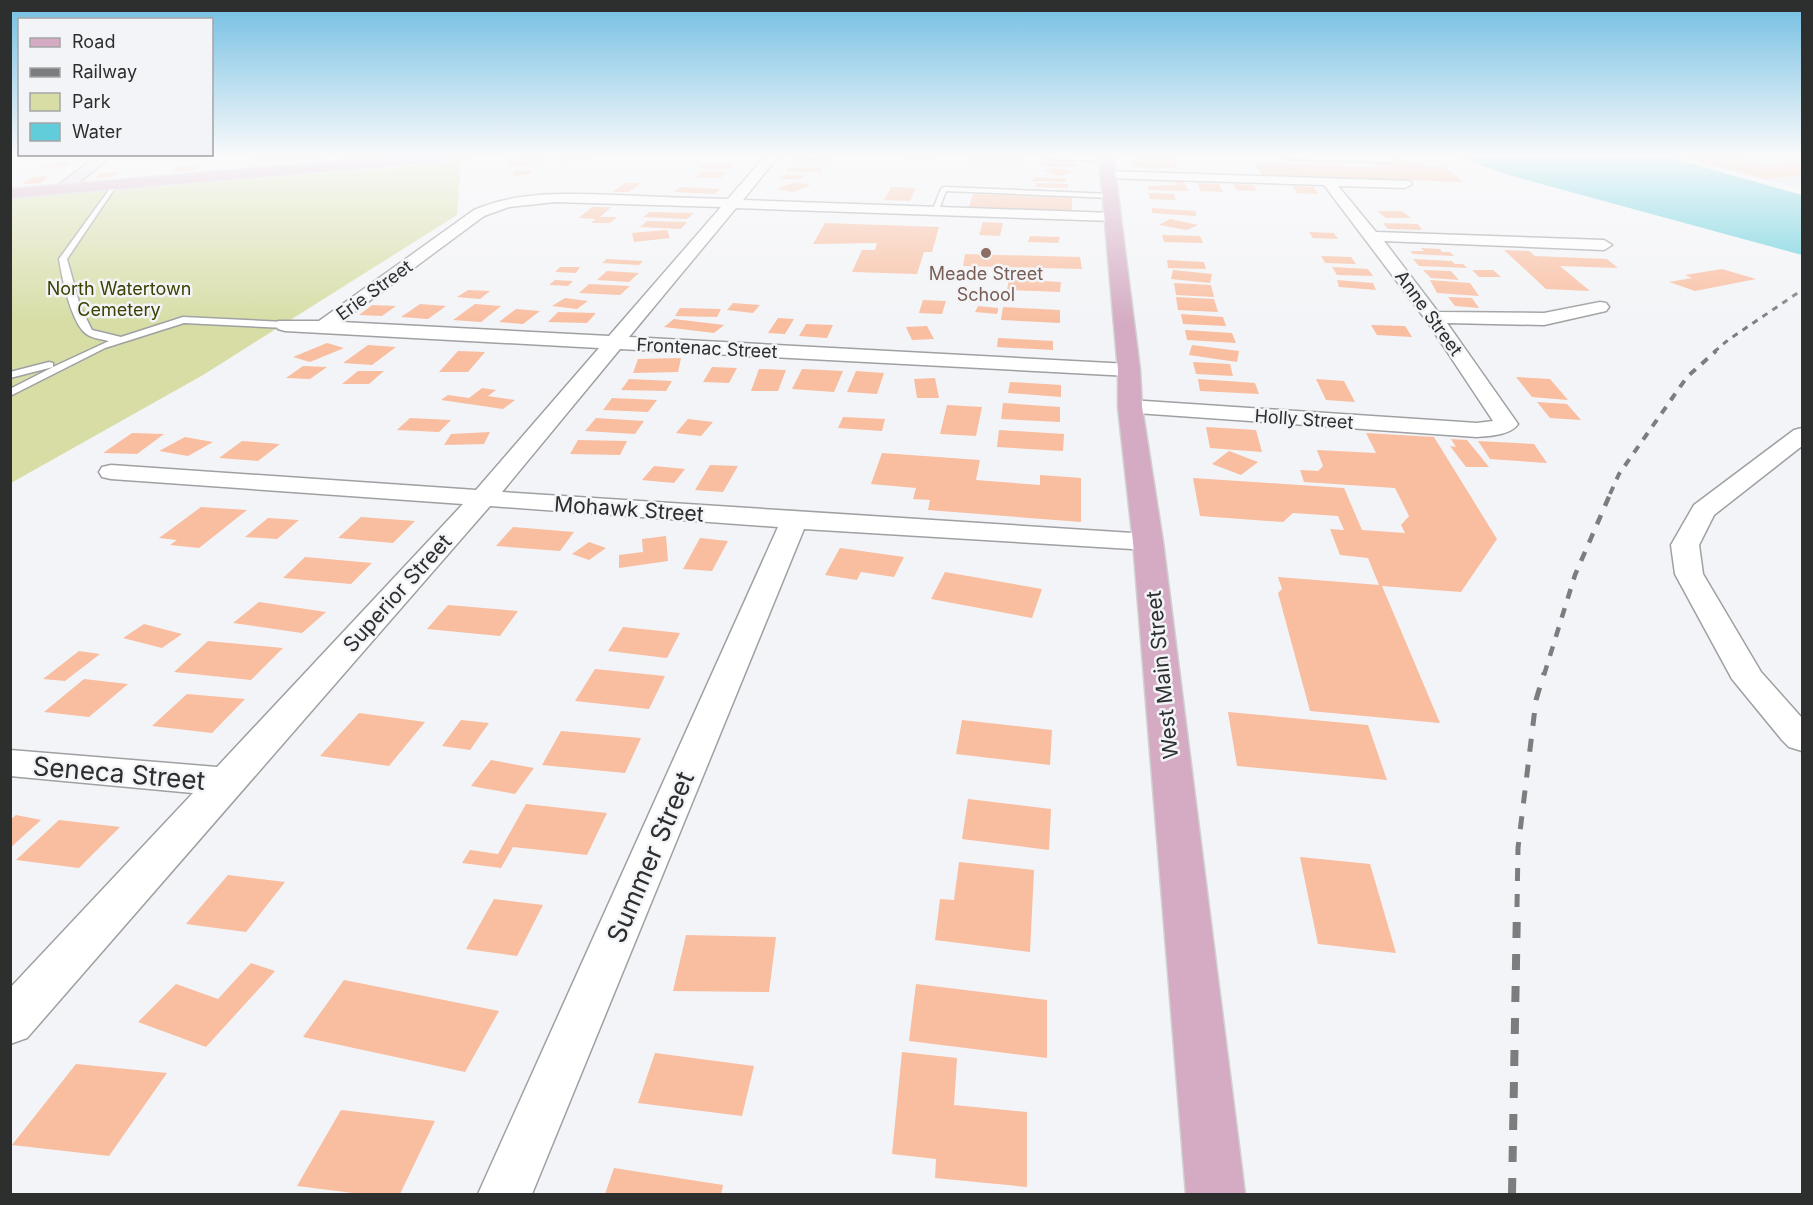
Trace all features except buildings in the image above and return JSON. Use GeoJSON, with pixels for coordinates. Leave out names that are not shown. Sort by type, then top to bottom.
{"type":"FeatureCollection","features":[{"type":"Feature","properties":{"kind":"main road","name":"West Main Street"},"geometry":{"type":"LineString","coordinates":[[1112,211],[1129,370],[1130,407],[1148,542],[1216,1194]]}},
{"type":"Feature","properties":{"kind":"street","name":"Erie Street"},"geometry":{"type":"LineString","coordinates":[[323,327],[399,273],[435,244],[484,211]]}},
{"type":"Feature","properties":{"kind":"street","name":"Superior Street"},"geometry":{"type":"LineString","coordinates":[[10,1022],[483,498],[725,211]]}},
{"type":"Feature","properties":{"kind":"street","name":"Erie Street"},"geometry":{"type":"LineString","coordinates":[[917,211],[938,211]]}},
{"type":"Feature","properties":{"kind":"street","name":"Anne Street"},"geometry":{"type":"LineString","coordinates":[[1352,211],[1433,317],[1507,424],[1477,430]]}},
{"type":"Feature","properties":{"kind":"street"},"geometry":{"type":"LineString","coordinates":[[1372,236],[1604,245]]}},
{"type":"Feature","properties":{"kind":"street"},"geometry":{"type":"LineString","coordinates":[[1433,317],[1544,319],[1600,307]]}},
{"type":"Feature","properties":{"kind":"street","name":"Frontenac Street"},"geometry":{"type":"LineString","coordinates":[[285,325],[1129,370]]}},
{"type":"Feature","properties":{"kind":"street","name":"Holly Street"},"geometry":{"type":"LineString","coordinates":[[1130,407],[1477,430]]}},
{"type":"Feature","properties":{"kind":"street"},"geometry":{"type":"LineString","coordinates":[[1803,435],[1703,511],[1685,545],[1689,574],[1749,679],[1794,731],[1803,738]]}},
{"type":"Feature","properties":{"kind":"street","name":"Mohawk Street"},"geometry":{"type":"LineString","coordinates":[[111,472],[794,520],[1148,542]]}},
{"type":"Feature","properties":{"kind":"street","name":"Summer Street"},"geometry":{"type":"LineString","coordinates":[[505,1194],[794,520]]}},
{"type":"Feature","properties":{"kind":"street","name":"Seneca Street"},"geometry":{"type":"LineString","coordinates":[[10,763],[227,782]]}},
{"type":"Feature","properties":{"kind":"lane"},"geometry":{"type":"LineString","coordinates":[[96,211],[63,260],[66,278],[87,329],[97,336],[119,339]]}},
{"type":"Feature","properties":{"kind":"lane"},"geometry":{"type":"LineString","coordinates":[[10,393],[78,357],[119,339],[183,320],[285,325]]}},
{"type":"Feature","properties":{"kind":"lane"},"geometry":{"type":"LineString","coordinates":[[10,375],[78,357]]}},
{"type":"Feature","properties":{"kind":"green space","name":"North Watertown Cemetery"},"geometry":{"type":"Polygon","coordinates":[[[11,211],[457,211],[457,215],[203,375],[11,483],[11,211]]]}},
{"type":"Feature","properties":{"kind":"water"},"geometry":{"type":"Polygon","coordinates":[[[1642,211],[1802,211],[1802,255],[1642,211]]]}},
{"type":"Feature","properties":{"kind":"railway"},"geometry":{"type":"LineString","coordinates":[[1714,352],[1802,290]]}},
{"type":"Feature","properties":{"kind":"railway"},"geometry":{"type":"LineString","coordinates":[[1610,494],[1619,474],[1687,377],[1716,351]]}},
{"type":"Feature","properties":{"kind":"railway"},"geometry":{"type":"LineString","coordinates":[[1544,675],[1575,575],[1611,492]]}},
{"type":"Feature","properties":{"kind":"railway"},"geometry":{"type":"LineString","coordinates":[[1517,907],[1518,848],[1536,700],[1544,673]]}},
{"type":"Feature","properties":{"kind":"railway"},"geometry":{"type":"LineString","coordinates":[[1512,1194],[1517,906]]}},
{"type":"Feature","properties":{"kind":"place","name":"Meade Street School"},"geometry":{"type":"Point","coordinates":[986,253]}}]}
